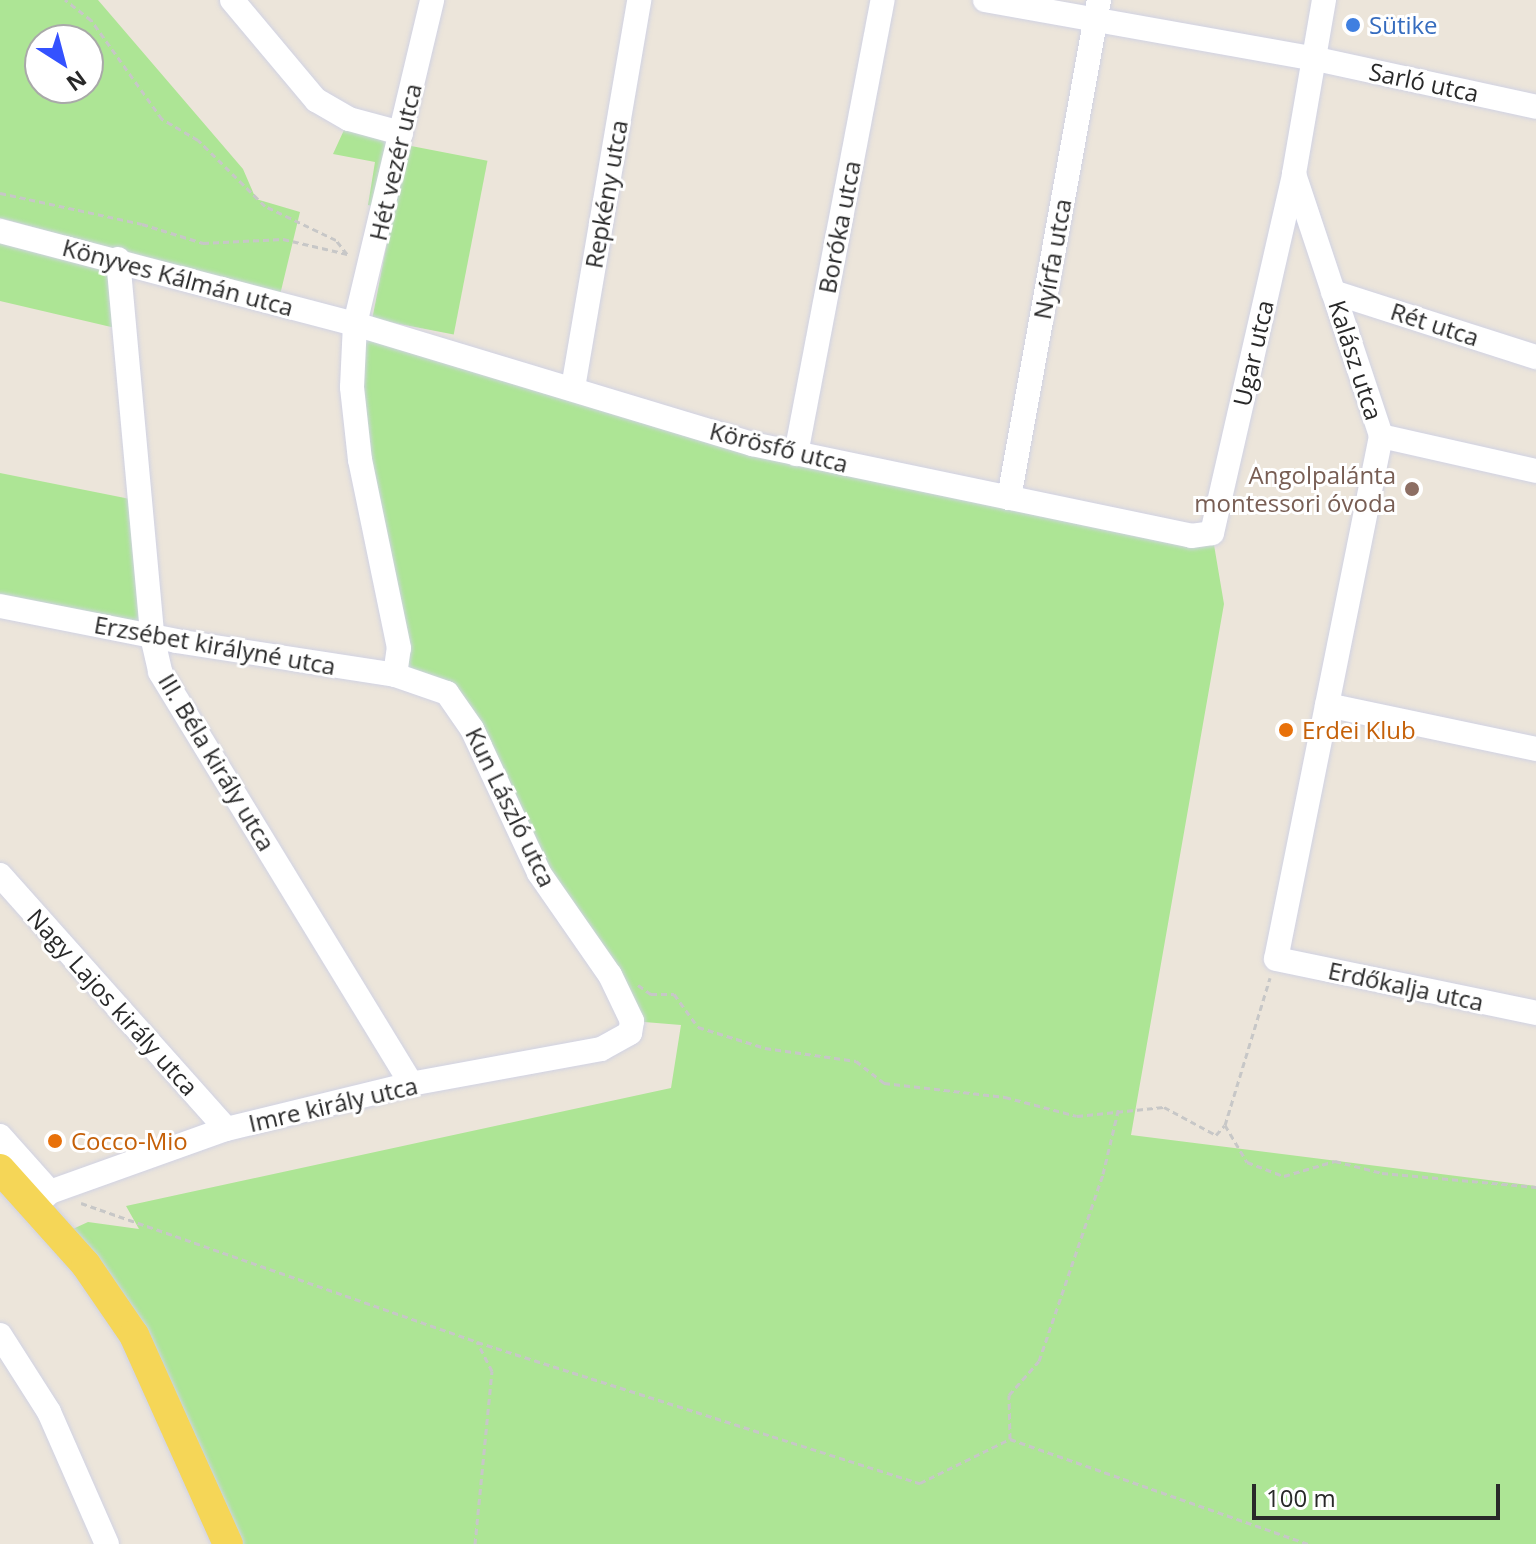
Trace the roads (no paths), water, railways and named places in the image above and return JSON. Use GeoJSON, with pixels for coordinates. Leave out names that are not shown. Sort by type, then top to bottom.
{"type":"FeatureCollection","features":[{"type":"Feature","properties":{"kind":"main road"},"geometry":{"type":"LineString","coordinates":[[0,1169],[42,1199],[134,1335],[228,1544]]}},
{"type":"Feature","properties":{"kind":"street"},"geometry":{"type":"LineString","coordinates":[[232,0],[316,100],[349,119],[401,133]]}},
{"type":"Feature","properties":{"kind":"street","name":"Hét vezér utca"},"geometry":{"type":"LineString","coordinates":[[355,324],[432,0]]}},
{"type":"Feature","properties":{"kind":"street","name":"Repkény utca"},"geometry":{"type":"LineString","coordinates":[[573,388],[639,0]]}},
{"type":"Feature","properties":{"kind":"street","name":"Boróka utca"},"geometry":{"type":"LineString","coordinates":[[796,454],[883,0]]}},
{"type":"Feature","properties":{"kind":"street","name":"Sarló utca"},"geometry":{"type":"LineString","coordinates":[[985,0],[1097,10],[1536,107]]}},
{"type":"Feature","properties":{"kind":"street","name":"Kalász utca"},"geometry":{"type":"LineString","coordinates":[[1276,959],[1381,436],[1294,174],[1324,0]]}},
{"type":"Feature","properties":{"kind":"street","name":"Nyírfa utca"},"geometry":{"type":"LineString","coordinates":[[1009,498],[1097,10]]}},
{"type":"Feature","properties":{"kind":"street","name":"Ugar utca"},"geometry":{"type":"LineString","coordinates":[[1212,533],[1294,174]]}},
{"type":"Feature","properties":{"kind":"street","name":"Könyves Kálmán utca"},"geometry":{"type":"LineString","coordinates":[[0,231],[118,259],[355,324]]}},
{"type":"Feature","properties":{"kind":"street","name":"III. Béla király utca"},"geometry":{"type":"LineString","coordinates":[[118,259],[152,636],[160,672],[411,1084]]}},
{"type":"Feature","properties":{"kind":"street","name":"Rét utca"},"geometry":{"type":"LineString","coordinates":[[1333,292],[1536,357]]}},
{"type":"Feature","properties":{"kind":"street"},"geometry":{"type":"LineString","coordinates":[[355,324],[354,402],[363,473],[399,648],[395,675]]}},
{"type":"Feature","properties":{"kind":"street","name":"Körösfő utca"},"geometry":{"type":"LineString","coordinates":[[355,324],[796,454],[1191,536],[1212,533]]}},
{"type":"Feature","properties":{"kind":"street"},"geometry":{"type":"LineString","coordinates":[[1381,436],[1536,471]]}},
{"type":"Feature","properties":{"kind":"street","name":"Erzsébet királyné utca"},"geometry":{"type":"LineString","coordinates":[[0,606],[152,636],[395,675],[428,686]]}},
{"type":"Feature","properties":{"kind":"street","name":"Kun László utca"},"geometry":{"type":"LineString","coordinates":[[428,686],[447,693],[462,710],[539,873],[617,988],[632,1021]]}},
{"type":"Feature","properties":{"kind":"street"},"geometry":{"type":"LineString","coordinates":[[1327,705],[1536,749]]}},
{"type":"Feature","properties":{"kind":"street","name":"Nagy Lajos király utca"},"geometry":{"type":"LineString","coordinates":[[0,875],[226,1129]]}},
{"type":"Feature","properties":{"kind":"street","name":"Erdőkalja utca"},"geometry":{"type":"LineString","coordinates":[[1276,959],[1536,1013]]}},
{"type":"Feature","properties":{"kind":"street","name":"Imre király utca"},"geometry":{"type":"LineString","coordinates":[[42,1199],[226,1129],[411,1084],[601,1049],[630,1033],[632,1021]]}},
{"type":"Feature","properties":{"kind":"street"},"geometry":{"type":"LineString","coordinates":[[0,1136],[42,1199]]}},
{"type":"Feature","properties":{"kind":"street"},"geometry":{"type":"LineString","coordinates":[[0,1335],[49,1412],[107,1544]]}},
{"type":"Feature","properties":{"kind":"place","name":"Sütike"},"geometry":{"type":"Point","coordinates":[1353,25]}},
{"type":"Feature","properties":{"kind":"place","name":"Angolpalánta montessori óvoda"},"geometry":{"type":"Point","coordinates":[1412,489]}},
{"type":"Feature","properties":{"kind":"place","name":"Erdei Klub"},"geometry":{"type":"Point","coordinates":[1286,730]}},
{"type":"Feature","properties":{"kind":"place","name":"Cocco-Mio"},"geometry":{"type":"Point","coordinates":[55,1141]}}]}
